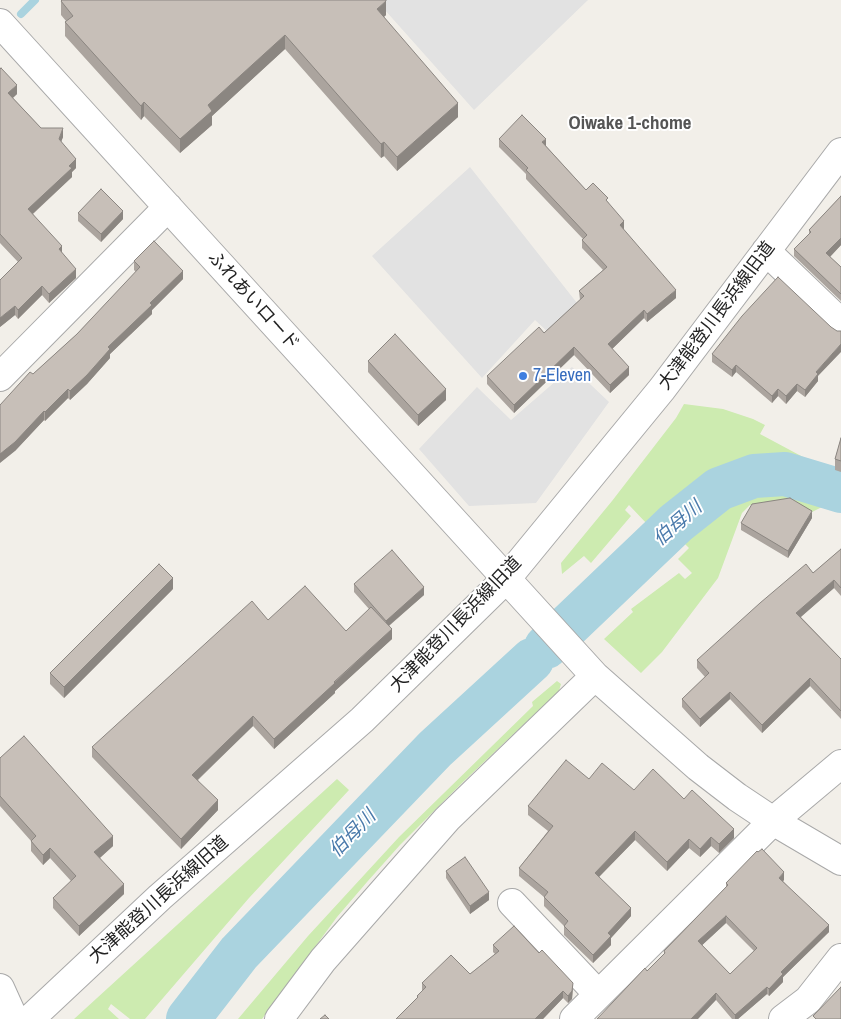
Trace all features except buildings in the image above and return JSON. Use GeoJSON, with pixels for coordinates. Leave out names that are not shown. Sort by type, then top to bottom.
{"type":"FeatureCollection","features":[{"type":"Feature","properties":{"kind":"street","name":"ふれあいロード"},"geometry":{"type":"LineString","coordinates":[[0,23],[589,669],[698,767],[737,797],[772,821],[841,861]]}},
{"type":"Feature","properties":{"kind":"street","name":"大津能登川長浜線旧道"},"geometry":{"type":"LineString","coordinates":[[30,1019],[160,897],[362,720],[506,578],[662,389],[841,152]]}},
{"type":"Feature","properties":{"kind":"street"},"geometry":{"type":"LineString","coordinates":[[0,376],[168,208]]}},
{"type":"Feature","properties":{"kind":"street"},"geometry":{"type":"LineString","coordinates":[[766,251],[841,323]]}},
{"type":"Feature","properties":{"kind":"street"},"geometry":{"type":"LineString","coordinates":[[278,1019],[323,960],[446,819],[589,669]]}},
{"type":"Feature","properties":{"kind":"street"},"geometry":{"type":"LineString","coordinates":[[574,1019],[772,821],[841,764]]}},
{"type":"Feature","properties":{"kind":"street"},"geometry":{"type":"LineString","coordinates":[[512,903],[598,994]]}},
{"type":"Feature","properties":{"kind":"street"},"geometry":{"type":"LineString","coordinates":[[783,1019],[808,1000],[841,958]]}},
{"type":"Feature","properties":{"kind":"street"},"geometry":{"type":"LineString","coordinates":[[0,988],[14,1019]]}},
{"type":"Feature","properties":{"kind":"green space"},"geometry":{"type":"Polygon","coordinates":[[[684,404],[723,409],[753,419],[765,425],[760,434],[803,457],[784,454],[761,455],[728,464],[698,482],[648,525],[629,505],[625,510],[631,516],[591,563],[584,556],[562,574],[561,563],[612,501],[676,418],[684,404]]]}},
{"type":"Feature","properties":{"kind":"green space"},"geometry":{"type":"Polygon","coordinates":[[[783,491],[825,503],[824,506],[812,512],[789,501],[750,505],[742,513],[718,578],[662,652],[641,673],[604,639],[633,612],[631,609],[679,573],[685,579],[692,573],[678,559],[689,548],[684,543],[729,506],[750,496],[766,492],[783,491]]]}},
{"type":"Feature","properties":{"kind":"green space"},"geometry":{"type":"Polygon","coordinates":[[[557,681],[561,684],[559,691],[464,781],[400,845],[367,882],[337,917],[262,1019],[238,1019],[308,936],[399,837],[533,706],[532,702],[557,681]]]}},
{"type":"Feature","properties":{"kind":"green space"},"geometry":{"type":"Polygon","coordinates":[[[337,779],[349,790],[249,898],[145,1019],[130,1019],[111,1004],[108,1009],[119,1019],[74,1019],[337,779]]]}},
{"type":"Feature","properties":{"kind":"shaded area"},"geometry":{"type":"Polygon","coordinates":[[[376,0],[588,0],[474,110],[376,0]]]}},
{"type":"Feature","properties":{"kind":"shaded area"},"geometry":{"type":"Polygon","coordinates":[[[470,167],[577,303],[548,332],[535,320],[482,378],[372,256],[470,167]]]}},
{"type":"Feature","properties":{"kind":"shaded area"},"geometry":{"type":"Polygon","coordinates":[[[572,367],[609,402],[536,503],[469,506],[419,449],[477,387],[511,420],[572,367]]]}},
{"type":"Feature","properties":{"kind":"waterway"},"geometry":{"type":"LineString","coordinates":[[21,14],[35,0]]}},
{"type":"Feature","properties":{"kind":"waterway","name":"伯母川"},"geometry":{"type":"LineString","coordinates":[[546,647],[676,523],[719,489],[754,476],[785,474],[841,491]]}},
{"type":"Feature","properties":{"kind":"waterway","name":"伯母川"},"geometry":{"type":"LineString","coordinates":[[188,1019],[239,953],[435,749],[532,660]]}},
{"type":"Feature","properties":{"kind":"place","name":"7-Eleven"},"geometry":{"type":"Point","coordinates":[523,376]}},
{"type":"Feature","properties":{"kind":"district","name":"Oiwake 1-chome"},"geometry":{"type":"Point","coordinates":[630,124]}}]}
